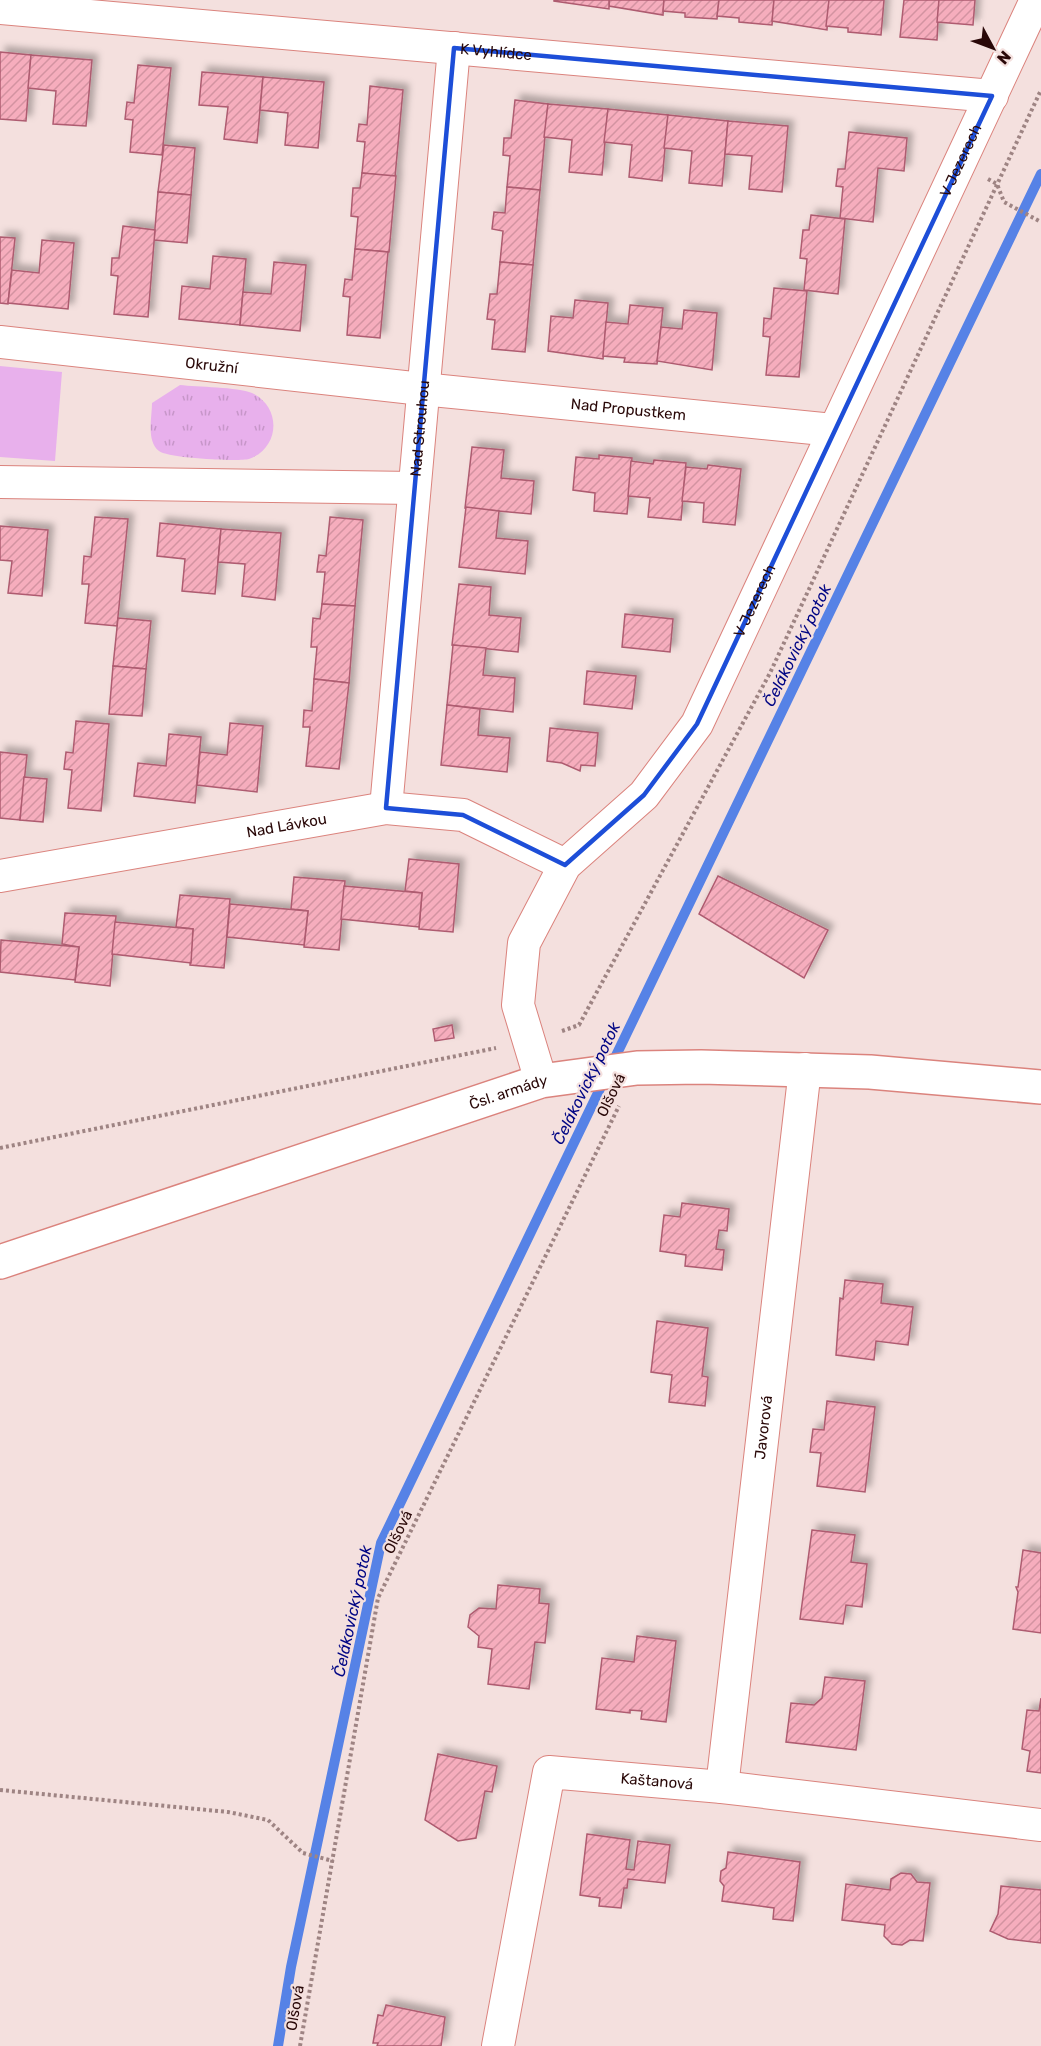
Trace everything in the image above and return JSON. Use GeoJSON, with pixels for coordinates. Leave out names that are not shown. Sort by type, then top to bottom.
{"type":"FeatureCollection","features":[{"type":"Feature","properties":{"kind":"street","name":"V Jezerech"},"geometry":{"type":"LineString","coordinates":[[541,1081],[518,1005],[524,943],[565,865],[644,795],[697,724],[1036,0]]}},
{"type":"Feature","properties":{"kind":"street","name":"K Vyhlídce"},"geometry":{"type":"LineString","coordinates":[[0,8],[992,96]]}},
{"type":"Feature","properties":{"kind":"street","name":"Nad Strouhou"},"geometry":{"type":"LineString","coordinates":[[386,808],[454,48]]}},
{"type":"Feature","properties":{"kind":"street","name":"Okružní"},"geometry":{"type":"LineString","coordinates":[[0,342],[422,389]]}},
{"type":"Feature","properties":{"kind":"street","name":"Nad Propustkem"},"geometry":{"type":"LineString","coordinates":[[422,389],[833,430]]}},
{"type":"Feature","properties":{"kind":"street"},"geometry":{"type":"LineString","coordinates":[[0,482],[414,488]]}},
{"type":"Feature","properties":{"kind":"street","name":"Nad Lávkou"},"geometry":{"type":"LineString","coordinates":[[0,876],[386,808],[463,815],[565,865]]}},
{"type":"Feature","properties":{"kind":"street","name":"Čsl. armády"},"geometry":{"type":"LineString","coordinates":[[0,1262],[541,1081],[634,1068],[805,1069],[1041,1087]]}},
{"type":"Feature","properties":{"kind":"street","name":"Javorová"},"geometry":{"type":"LineString","coordinates":[[722,1787],[805,1069]]}},
{"type":"Feature","properties":{"kind":"street","name":"Kaštanová"},"geometry":{"type":"LineString","coordinates":[[498,2046],[549,1772],[722,1787],[1041,1825]]}},
{"type":"Feature","properties":{"kind":"path"},"geometry":{"type":"LineString","coordinates":[[1041,90],[997,184],[1004,202],[1041,222]]}},
{"type":"Feature","properties":{"kind":"path"},"geometry":{"type":"LineString","coordinates":[[0,1148],[529,1042]]}},
{"type":"Feature","properties":{"kind":"path","name":"Olšová"},"geometry":{"type":"LineString","coordinates":[[300,2046],[378,1598],[634,1068]]}},
{"type":"Feature","properties":{"kind":"path"},"geometry":{"type":"LineString","coordinates":[[0,1790],[238,1814],[268,1820],[303,1853],[331,1861]]}},
{"type":"Feature","properties":{"kind":"highlighted area"},"geometry":{"type":"Polygon","coordinates":[[[454,48],[992,96],[697,724],[644,795],[565,865],[463,815],[386,808],[454,48]]]}},
{"type":"Feature","properties":{"kind":"green space"},"geometry":{"type":"Polygon","coordinates":[[[0,366],[62,372],[55,461],[0,457],[0,366]]]}},
{"type":"Feature","properties":{"kind":"green space"},"geometry":{"type":"Polygon","coordinates":[[[180,385],[237,389],[252,393],[262,399],[272,417],[273,427],[267,446],[259,454],[242,460],[188,457],[159,451],[151,435],[152,403],[180,385]]]}},
{"type":"Feature","properties":{"kind":"building"},"geometry":{"type":"Polygon","coordinates":[[[554,0],[609,0],[609,9],[554,1],[554,0]]]}},
{"type":"Feature","properties":{"kind":"building"},"geometry":{"type":"Polygon","coordinates":[[[609,0],[664,0],[663,15],[609,6],[609,0]]]}},
{"type":"Feature","properties":{"kind":"building"},"geometry":{"type":"Polygon","coordinates":[[[664,0],[719,0],[717,19],[685,17],[685,13],[663,11],[664,0]]]}},
{"type":"Feature","properties":{"kind":"building"},"geometry":{"type":"Polygon","coordinates":[[[719,0],[774,0],[772,25],[739,22],[739,18],[717,16],[719,0]]]}},
{"type":"Feature","properties":{"kind":"building"},"geometry":{"type":"Polygon","coordinates":[[[774,0],[829,0],[827,30],[772,21],[774,0]]]}},
{"type":"Feature","properties":{"kind":"building"},"geometry":{"type":"Polygon","coordinates":[[[829,0],[884,0],[881,35],[848,32],[848,28],[826,26],[829,0]]]}},
{"type":"Feature","properties":{"kind":"building"},"geometry":{"type":"Polygon","coordinates":[[[904,0],[939,0],[937,40],[900,37],[904,0]]]}},
{"type":"Feature","properties":{"kind":"building"},"geometry":{"type":"Polygon","coordinates":[[[939,0],[975,0],[973,25],[937,22],[939,0]]]}},
{"type":"Feature","properties":{"kind":"building"},"geometry":{"type":"Polygon","coordinates":[[[0,52],[31,55],[26,121],[0,119],[0,52]]]}},
{"type":"Feature","properties":{"kind":"building"},"geometry":{"type":"Polygon","coordinates":[[[31,55],[92,60],[86,126],[53,124],[56,91],[28,88],[31,55]]]}},
{"type":"Feature","properties":{"kind":"building"},"geometry":{"type":"Polygon","coordinates":[[[138,65],[171,68],[162,155],[130,152],[133,120],[125,119],[127,102],[134,103],[138,65]]]}},
{"type":"Feature","properties":{"kind":"building"},"geometry":{"type":"Polygon","coordinates":[[[202,72],[263,77],[257,143],[224,139],[228,107],[199,105],[202,72]]]}},
{"type":"Feature","properties":{"kind":"building"},"geometry":{"type":"Polygon","coordinates":[[[263,77],[324,82],[318,148],[285,145],[288,113],[260,110],[263,77]]]}},
{"type":"Feature","properties":{"kind":"building"},"geometry":{"type":"Polygon","coordinates":[[[370,86],[403,90],[395,177],[362,173],[365,142],[357,141],[359,124],[367,125],[370,86]]]}},
{"type":"Feature","properties":{"kind":"building"},"geometry":{"type":"Polygon","coordinates":[[[515,100],[548,104],[540,190],[507,187],[510,156],[503,155],[504,138],[511,138],[515,100]]]}},
{"type":"Feature","properties":{"kind":"building"},"geometry":{"type":"Polygon","coordinates":[[[548,104],[608,109],[602,175],[569,172],[572,140],[544,137],[548,104]]]}},
{"type":"Feature","properties":{"kind":"building"},"geometry":{"type":"Polygon","coordinates":[[[608,109],[668,115],[662,181],[629,177],[632,145],[604,142],[608,109]]]}},
{"type":"Feature","properties":{"kind":"building"},"geometry":{"type":"Polygon","coordinates":[[[668,115],[728,121],[722,186],[689,183],[692,151],[664,148],[668,115]]]}},
{"type":"Feature","properties":{"kind":"building"},"geometry":{"type":"Polygon","coordinates":[[[728,121],[788,126],[782,192],[749,189],[752,156],[725,154],[728,121]]]}},
{"type":"Feature","properties":{"kind":"building"},"geometry":{"type":"Polygon","coordinates":[[[849,132],[907,138],[904,171],[878,168],[873,222],[840,218],[843,187],[836,186],[838,169],[845,169],[849,132]]]}},
{"type":"Feature","properties":{"kind":"building"},"geometry":{"type":"Polygon","coordinates":[[[164,145],[195,148],[191,195],[158,192],[164,145]]]}},
{"type":"Feature","properties":{"kind":"building"},"geometry":{"type":"Polygon","coordinates":[[[362,173],[396,176],[389,252],[355,249],[358,217],[351,216],[353,188],[360,188],[362,173]]]}},
{"type":"Feature","properties":{"kind":"building"},"geometry":{"type":"Polygon","coordinates":[[[507,187],[540,190],[533,265],[500,262],[503,231],[492,229],[494,212],[505,213],[507,187]]]}},
{"type":"Feature","properties":{"kind":"building"},"geometry":{"type":"Polygon","coordinates":[[[158,192],[191,195],[187,243],[154,240],[158,192]]]}},
{"type":"Feature","properties":{"kind":"building"},"geometry":{"type":"Polygon","coordinates":[[[811,215],[845,219],[838,294],[804,290],[807,259],[800,258],[803,230],[809,230],[811,215]]]}},
{"type":"Feature","properties":{"kind":"building"},"geometry":{"type":"Polygon","coordinates":[[[123,226],[155,230],[148,317],[114,314],[118,276],[111,275],[112,258],[119,258],[123,226]]]}},
{"type":"Feature","properties":{"kind":"building"},"geometry":{"type":"Polygon","coordinates":[[[0,237],[15,238],[8,304],[0,303],[0,237]]]}},
{"type":"Feature","properties":{"kind":"building"},"geometry":{"type":"Polygon","coordinates":[[[42,240],[74,243],[68,309],[8,303],[12,270],[39,273],[42,240]]]}},
{"type":"Feature","properties":{"kind":"building"},"geometry":{"type":"Polygon","coordinates":[[[355,249],[388,252],[380,338],[347,335],[350,297],[343,296],[345,279],[352,280],[355,249]]]}},
{"type":"Feature","properties":{"kind":"building"},"geometry":{"type":"Polygon","coordinates":[[[213,256],[246,259],[240,325],[179,319],[182,286],[210,289],[213,256]]]}},
{"type":"Feature","properties":{"kind":"building"},"geometry":{"type":"Polygon","coordinates":[[[274,262],[306,265],[300,331],[240,325],[243,292],[271,294],[274,262]]]}},
{"type":"Feature","properties":{"kind":"building"},"geometry":{"type":"Polygon","coordinates":[[[500,262],[533,265],[525,352],[492,349],[495,320],[487,319],[490,294],[497,294],[500,262]]]}},
{"type":"Feature","properties":{"kind":"building"},"geometry":{"type":"Polygon","coordinates":[[[774,288],[807,291],[799,377],[766,375],[770,337],[763,336],[764,318],[771,319],[774,288]]]}},
{"type":"Feature","properties":{"kind":"building"},"geometry":{"type":"Polygon","coordinates":[[[575,300],[608,303],[603,359],[548,351],[551,316],[573,318],[575,300]]]}},
{"type":"Feature","properties":{"kind":"building"},"geometry":{"type":"Polygon","coordinates":[[[630,305],[663,308],[657,364],[624,362],[625,358],[603,356],[606,322],[628,324],[630,305]]]}},
{"type":"Feature","properties":{"kind":"building"},"geometry":{"type":"Polygon","coordinates":[[[684,310],[717,313],[712,370],[657,361],[661,327],[682,329],[684,310]]]}},
{"type":"Feature","properties":{"kind":"building"},"geometry":{"type":"Polygon","coordinates":[[[472,447],[504,450],[501,478],[534,481],[531,514],[465,508],[472,447]]]}},
{"type":"Feature","properties":{"kind":"building"},"geometry":{"type":"Polygon","coordinates":[[[599,455],[632,458],[627,514],[594,511],[595,493],[573,490],[576,457],[599,459],[599,455]]]}},
{"type":"Feature","properties":{"kind":"building"},"geometry":{"type":"Polygon","coordinates":[[[654,460],[686,463],[681,520],[648,517],[650,498],[628,496],[631,461],[653,464],[654,460]]]}},
{"type":"Feature","properties":{"kind":"building"},"geometry":{"type":"Polygon","coordinates":[[[708,465],[741,469],[735,525],[703,522],[704,503],[682,501],[686,467],[707,469],[708,465]]]}},
{"type":"Feature","properties":{"kind":"building"},"geometry":{"type":"Polygon","coordinates":[[[466,507],[499,511],[496,538],[528,541],[525,574],[459,567],[466,507]]]}},
{"type":"Feature","properties":{"kind":"building"},"geometry":{"type":"Polygon","coordinates":[[[95,517],[128,519],[117,626],[85,623],[89,584],[82,584],[84,556],[91,557],[95,517]]]}},
{"type":"Feature","properties":{"kind":"building"},"geometry":{"type":"Polygon","coordinates":[[[330,517],[363,520],[355,606],[322,604],[325,572],[317,572],[319,555],[326,556],[330,517]]]}},
{"type":"Feature","properties":{"kind":"building"},"geometry":{"type":"Polygon","coordinates":[[[160,523],[221,529],[215,594],[182,591],[185,559],[157,556],[160,523]]]}},
{"type":"Feature","properties":{"kind":"building"},"geometry":{"type":"Polygon","coordinates":[[[0,526],[48,530],[42,596],[8,593],[12,561],[0,560],[0,526]]]}},
{"type":"Feature","properties":{"kind":"building"},"geometry":{"type":"Polygon","coordinates":[[[221,529],[281,533],[275,600],[242,596],[245,564],[218,562],[221,529]]]}},
{"type":"Feature","properties":{"kind":"building"},"geometry":{"type":"Polygon","coordinates":[[[459,584],[491,587],[489,615],[521,618],[518,652],[452,645],[459,584]]]}},
{"type":"Feature","properties":{"kind":"building"},"geometry":{"type":"Polygon","coordinates":[[[322,604],[355,606],[349,683],[314,679],[317,647],[311,647],[313,618],[320,619],[322,604]]]}},
{"type":"Feature","properties":{"kind":"building"},"geometry":{"type":"Polygon","coordinates":[[[625,614],[673,619],[670,652],[622,647],[625,614]]]}},
{"type":"Feature","properties":{"kind":"building"},"geometry":{"type":"Polygon","coordinates":[[[118,618],[151,621],[146,669],[113,666],[118,618]]]}},
{"type":"Feature","properties":{"kind":"building"},"geometry":{"type":"Polygon","coordinates":[[[453,645],[486,648],[483,675],[515,678],[513,712],[447,705],[453,645]]]}},
{"type":"Feature","properties":{"kind":"building"},"geometry":{"type":"Polygon","coordinates":[[[113,666],[146,669],[142,716],[109,714],[113,666]]]}},
{"type":"Feature","properties":{"kind":"building"},"geometry":{"type":"Polygon","coordinates":[[[587,671],[636,676],[632,709],[584,704],[587,671]]]}},
{"type":"Feature","properties":{"kind":"building"},"geometry":{"type":"Polygon","coordinates":[[[314,679],[349,683],[339,769],[306,766],[310,727],[303,727],[304,710],[312,711],[314,679]]]}},
{"type":"Feature","properties":{"kind":"building"},"geometry":{"type":"Polygon","coordinates":[[[447,705],[480,709],[478,735],[510,738],[507,772],[441,765],[447,705]]]}},
{"type":"Feature","properties":{"kind":"building"},"geometry":{"type":"Polygon","coordinates":[[[76,721],[109,724],[101,811],[68,808],[72,770],[64,769],[66,752],[73,753],[76,721]]]}},
{"type":"Feature","properties":{"kind":"building"},"geometry":{"type":"Polygon","coordinates":[[[230,723],[263,726],[257,792],[197,785],[200,752],[227,755],[230,723]]]}},
{"type":"Feature","properties":{"kind":"building"},"geometry":{"type":"Polygon","coordinates":[[[550,728],[598,733],[595,766],[581,765],[580,771],[562,763],[547,761],[550,728]]]}},
{"type":"Feature","properties":{"kind":"building"},"geometry":{"type":"Polygon","coordinates":[[[169,734],[201,737],[195,803],[134,796],[138,763],[166,766],[169,734]]]}},
{"type":"Feature","properties":{"kind":"building"},"geometry":{"type":"Polygon","coordinates":[[[0,752],[27,755],[20,820],[0,818],[0,752]]]}},
{"type":"Feature","properties":{"kind":"building"},"geometry":{"type":"Polygon","coordinates":[[[24,777],[47,779],[43,822],[20,820],[24,777]]]}},
{"type":"Feature","properties":{"kind":"building"},"geometry":{"type":"Polygon","coordinates":[[[409,859],[459,864],[453,932],[419,929],[422,893],[405,891],[409,859]]]}},
{"type":"Feature","properties":{"kind":"building"},"geometry":{"type":"Polygon","coordinates":[[[718,876],[828,930],[804,978],[699,914],[718,876]]]}},
{"type":"Feature","properties":{"kind":"building"},"geometry":{"type":"Polygon","coordinates":[[[294,877],[345,881],[339,950],[304,947],[308,911],[291,909],[294,877]]]}},
{"type":"Feature","properties":{"kind":"building"},"geometry":{"type":"Polygon","coordinates":[[[344,886],[422,893],[419,927],[341,919],[344,886]]]}},
{"type":"Feature","properties":{"kind":"building"},"geometry":{"type":"Polygon","coordinates":[[[180,895],[230,899],[224,968],[190,965],[193,929],[176,927],[180,895]]]}},
{"type":"Feature","properties":{"kind":"building"},"geometry":{"type":"Polygon","coordinates":[[[230,904],[308,911],[304,945],[227,937],[230,904]]]}},
{"type":"Feature","properties":{"kind":"building"},"geometry":{"type":"Polygon","coordinates":[[[65,913],[116,916],[110,986],[75,982],[79,947],[62,944],[65,913]]]}},
{"type":"Feature","properties":{"kind":"building"},"geometry":{"type":"Polygon","coordinates":[[[115,922],[193,929],[191,963],[112,954],[115,922]]]}},
{"type":"Feature","properties":{"kind":"building"},"geometry":{"type":"Polygon","coordinates":[[[1,940],[79,947],[75,980],[0,972],[1,940]]]}},
{"type":"Feature","properties":{"kind":"building"},"geometry":{"type":"Polygon","coordinates":[[[452,1025],[454,1038],[435,1041],[433,1029],[452,1025]]]}},
{"type":"Feature","properties":{"kind":"building"},"geometry":{"type":"Polygon","coordinates":[[[682,1203],[729,1209],[727,1231],[719,1230],[716,1249],[724,1250],[722,1270],[685,1266],[686,1255],[660,1251],[664,1215],[680,1217],[682,1203]]]}},
{"type":"Feature","properties":{"kind":"building"},"geometry":{"type":"Polygon","coordinates":[[[845,1280],[883,1284],[881,1303],[913,1307],[908,1345],[876,1341],[874,1360],[836,1355],[840,1298],[843,1299],[845,1280]]]}},
{"type":"Feature","properties":{"kind":"building"},"geometry":{"type":"Polygon","coordinates":[[[657,1321],[708,1328],[702,1376],[708,1377],[705,1406],[669,1402],[672,1375],[651,1372],[657,1321]]]}},
{"type":"Feature","properties":{"kind":"building"},"geometry":{"type":"Polygon","coordinates":[[[827,1401],[875,1407],[865,1492],[817,1486],[821,1453],[810,1452],[813,1429],[824,1430],[827,1401]]]}},
{"type":"Feature","properties":{"kind":"building"},"geometry":{"type":"Polygon","coordinates":[[[812,1530],[855,1535],[851,1562],[867,1564],[862,1607],[846,1605],[843,1624],[800,1619],[812,1530]]]}},
{"type":"Feature","properties":{"kind":"building"},"geometry":{"type":"Polygon","coordinates":[[[1023,1550],[1041,1553],[1041,1633],[1013,1629],[1018,1592],[1016,1587],[1018,1587],[1023,1550]]]}},
{"type":"Feature","properties":{"kind":"building"},"geometry":{"type":"Polygon","coordinates":[[[498,1585],[540,1589],[539,1603],[549,1604],[545,1643],[535,1642],[529,1689],[488,1684],[492,1649],[478,1647],[479,1636],[468,1627],[470,1615],[479,1608],[496,1609],[498,1585]]]}},
{"type":"Feature","properties":{"kind":"building"},"geometry":{"type":"Polygon","coordinates":[[[637,1636],[676,1641],[666,1722],[641,1719],[642,1711],[630,1710],[630,1713],[596,1709],[602,1658],[634,1662],[637,1636]]]}},
{"type":"Feature","properties":{"kind":"building"},"geometry":{"type":"Polygon","coordinates":[[[825,1677],[865,1681],[856,1750],[786,1742],[791,1703],[814,1705],[822,1698],[825,1677]]]}},
{"type":"Feature","properties":{"kind":"building"},"geometry":{"type":"Polygon","coordinates":[[[1041,1698],[1041,1773],[1027,1771],[1030,1751],[1022,1749],[1027,1710],[1039,1711],[1041,1698]]]}},
{"type":"Feature","properties":{"kind":"building"},"geometry":{"type":"Polygon","coordinates":[[[438,1754],[497,1766],[492,1792],[485,1791],[476,1838],[458,1841],[425,1820],[438,1754]]]}},
{"type":"Feature","properties":{"kind":"building"},"geometry":{"type":"Polygon","coordinates":[[[587,1834],[630,1840],[626,1869],[634,1870],[638,1841],[670,1845],[665,1883],[628,1879],[621,1908],[599,1906],[600,1898],[580,1895],[587,1834]]]}},
{"type":"Feature","properties":{"kind":"building"},"geometry":{"type":"Polygon","coordinates":[[[728,1852],[800,1862],[793,1921],[773,1919],[774,1908],[722,1901],[724,1886],[720,1881],[721,1871],[726,1868],[728,1852]]]}},
{"type":"Feature","properties":{"kind":"building"},"geometry":{"type":"Polygon","coordinates":[[[901,1873],[911,1874],[917,1882],[930,1883],[923,1941],[910,1940],[902,1945],[892,1944],[884,1936],[885,1925],[842,1920],[846,1884],[890,1890],[891,1879],[901,1873]]]}},
{"type":"Feature","properties":{"kind":"building"},"geometry":{"type":"Polygon","coordinates":[[[1001,1886],[1041,1890],[1041,1943],[1008,1939],[990,1931],[998,1914],[1001,1886]]]}},
{"type":"Feature","properties":{"kind":"building"},"geometry":{"type":"Polygon","coordinates":[[[386,2005],[445,2017],[441,2046],[377,2046],[378,2043],[373,2043],[378,2015],[383,2016],[386,2005]]]}},
{"type":"Feature","properties":{"kind":"waterway","name":"Čelákovický potok"},"geometry":{"type":"LineString","coordinates":[[278,2046],[291,1967],[381,1543],[1041,174]]}}]}
